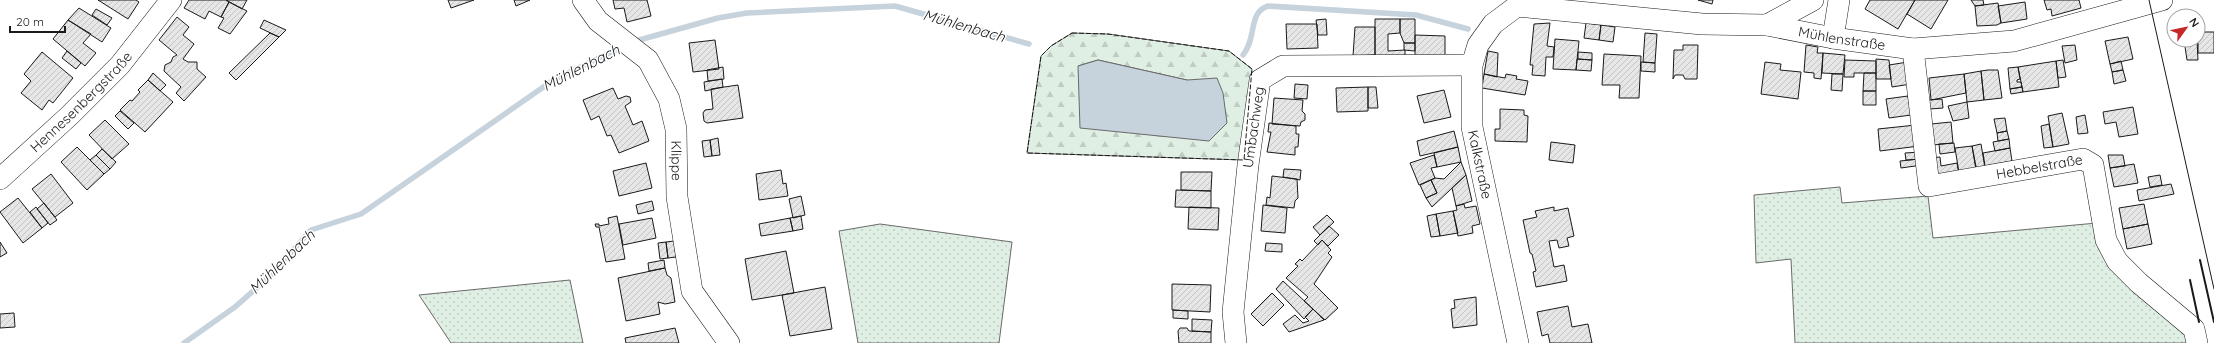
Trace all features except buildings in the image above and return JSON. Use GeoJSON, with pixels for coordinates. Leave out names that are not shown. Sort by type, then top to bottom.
{"type":"FeatureCollection","features":[{"type":"Feature","properties":{"kind":"street","name":"Hennesenbergstraße"},"geometry":{"type":"LineString","coordinates":[[0,179],[69,116],[120,65],[171,0]]}},
{"type":"Feature","properties":{"kind":"street","name":"Klippe"},"geometry":{"type":"LineString","coordinates":[[583,0],[598,21],[648,60],[669,98],[676,129],[677,197],[692,291],[729,343]]}},
{"type":"Feature","properties":{"kind":"street"},"geometry":{"type":"LineString","coordinates":[[1767,25],[1813,0]]}},
{"type":"Feature","properties":{"kind":"street"},"geometry":{"type":"LineString","coordinates":[[1833,38],[1839,0]]}},
{"type":"Feature","properties":{"kind":"street","name":"Mühlenstraße"},"geometry":{"type":"LineString","coordinates":[[1516,3],[1702,24],[1767,25],[1833,38],[1913,48],[2014,41],[2162,0]]}},
{"type":"Feature","properties":{"kind":"street","name":"Kalkstraße"},"geometry":{"type":"LineString","coordinates":[[1516,3],[1493,24],[1478,46],[1472,65],[1472,127],[1518,343]]}},
{"type":"Feature","properties":{"kind":"street","name":"Hebbelstraße"},"geometry":{"type":"LineString","coordinates":[[1913,48],[1929,186],[2083,159],[2093,165],[2106,240],[2117,261],[2139,283],[2194,329],[2197,343]]}},
{"type":"Feature","properties":{"kind":"street","name":"Umbachweg"},"geometry":{"type":"LineString","coordinates":[[1236,343],[1233,312],[1260,80],[1283,66],[1472,65]]}},
{"type":"Feature","properties":{"kind":"green space"},"geometry":{"type":"Polygon","coordinates":[[[1072,33],[1108,34],[1229,51],[1252,69],[1244,160],[1027,153],[1041,56],[1051,46],[1072,33]],[[1098,60],[1078,66],[1187,80],[1098,60]]]}},
{"type":"Feature","properties":{"kind":"green space"},"geometry":{"type":"Polygon","coordinates":[[[1840,187],[1842,203],[1928,196],[1933,238],[2097,223],[2190,338],[2191,343],[1795,343],[1791,259],[1756,263],[1754,195],[1840,187]]]}},
{"type":"Feature","properties":{"kind":"green space"},"geometry":{"type":"Polygon","coordinates":[[[880,224],[1012,242],[999,343],[858,343],[839,231],[880,224]]]}},
{"type":"Feature","properties":{"kind":"green space"},"geometry":{"type":"Polygon","coordinates":[[[570,280],[583,343],[451,343],[419,295],[570,280]]]}},
{"type":"Feature","properties":{"kind":"shaded area"},"geometry":{"type":"Polygon","coordinates":[[[1098,60],[1187,80],[1217,78],[1223,93],[1227,123],[1209,141],[1080,128],[1078,66],[1098,60]]]}},
{"type":"Feature","properties":{"kind":"waterway","name":"Mühlenbach"},"geometry":{"type":"LineString","coordinates":[[632,42],[718,18],[747,13],[895,6],[1029,44]]}},
{"type":"Feature","properties":{"kind":"waterway","name":"Mühlenbach"},"geometry":{"type":"LineString","coordinates":[[1243,55],[1250,41],[1258,14],[1262,9],[1268,6],[1416,15],[1468,29]]}},
{"type":"Feature","properties":{"kind":"waterway","name":"Mühlenbach"},"geometry":{"type":"LineString","coordinates":[[184,343],[235,307],[269,277],[311,230],[361,214],[555,79],[624,46]]}},
{"type":"Feature","properties":{"kind":"tram line"},"geometry":{"type":"LineString","coordinates":[[2149,0],[2214,289]]}},
{"type":"Feature","properties":{"kind":"fence"},"geometry":{"type":"LineString","coordinates":[[1072,33],[1108,34],[1229,51],[1252,69],[1244,160],[1027,153],[1041,56],[1051,46],[1072,33]]}},
{"type":"Feature","properties":{"kind":"wall"},"geometry":{"type":"LineString","coordinates":[[2200,260],[2214,322]]}},
{"type":"Feature","properties":{"kind":"wall"},"geometry":{"type":"LineString","coordinates":[[2190,280],[2199,322]]}}]}
